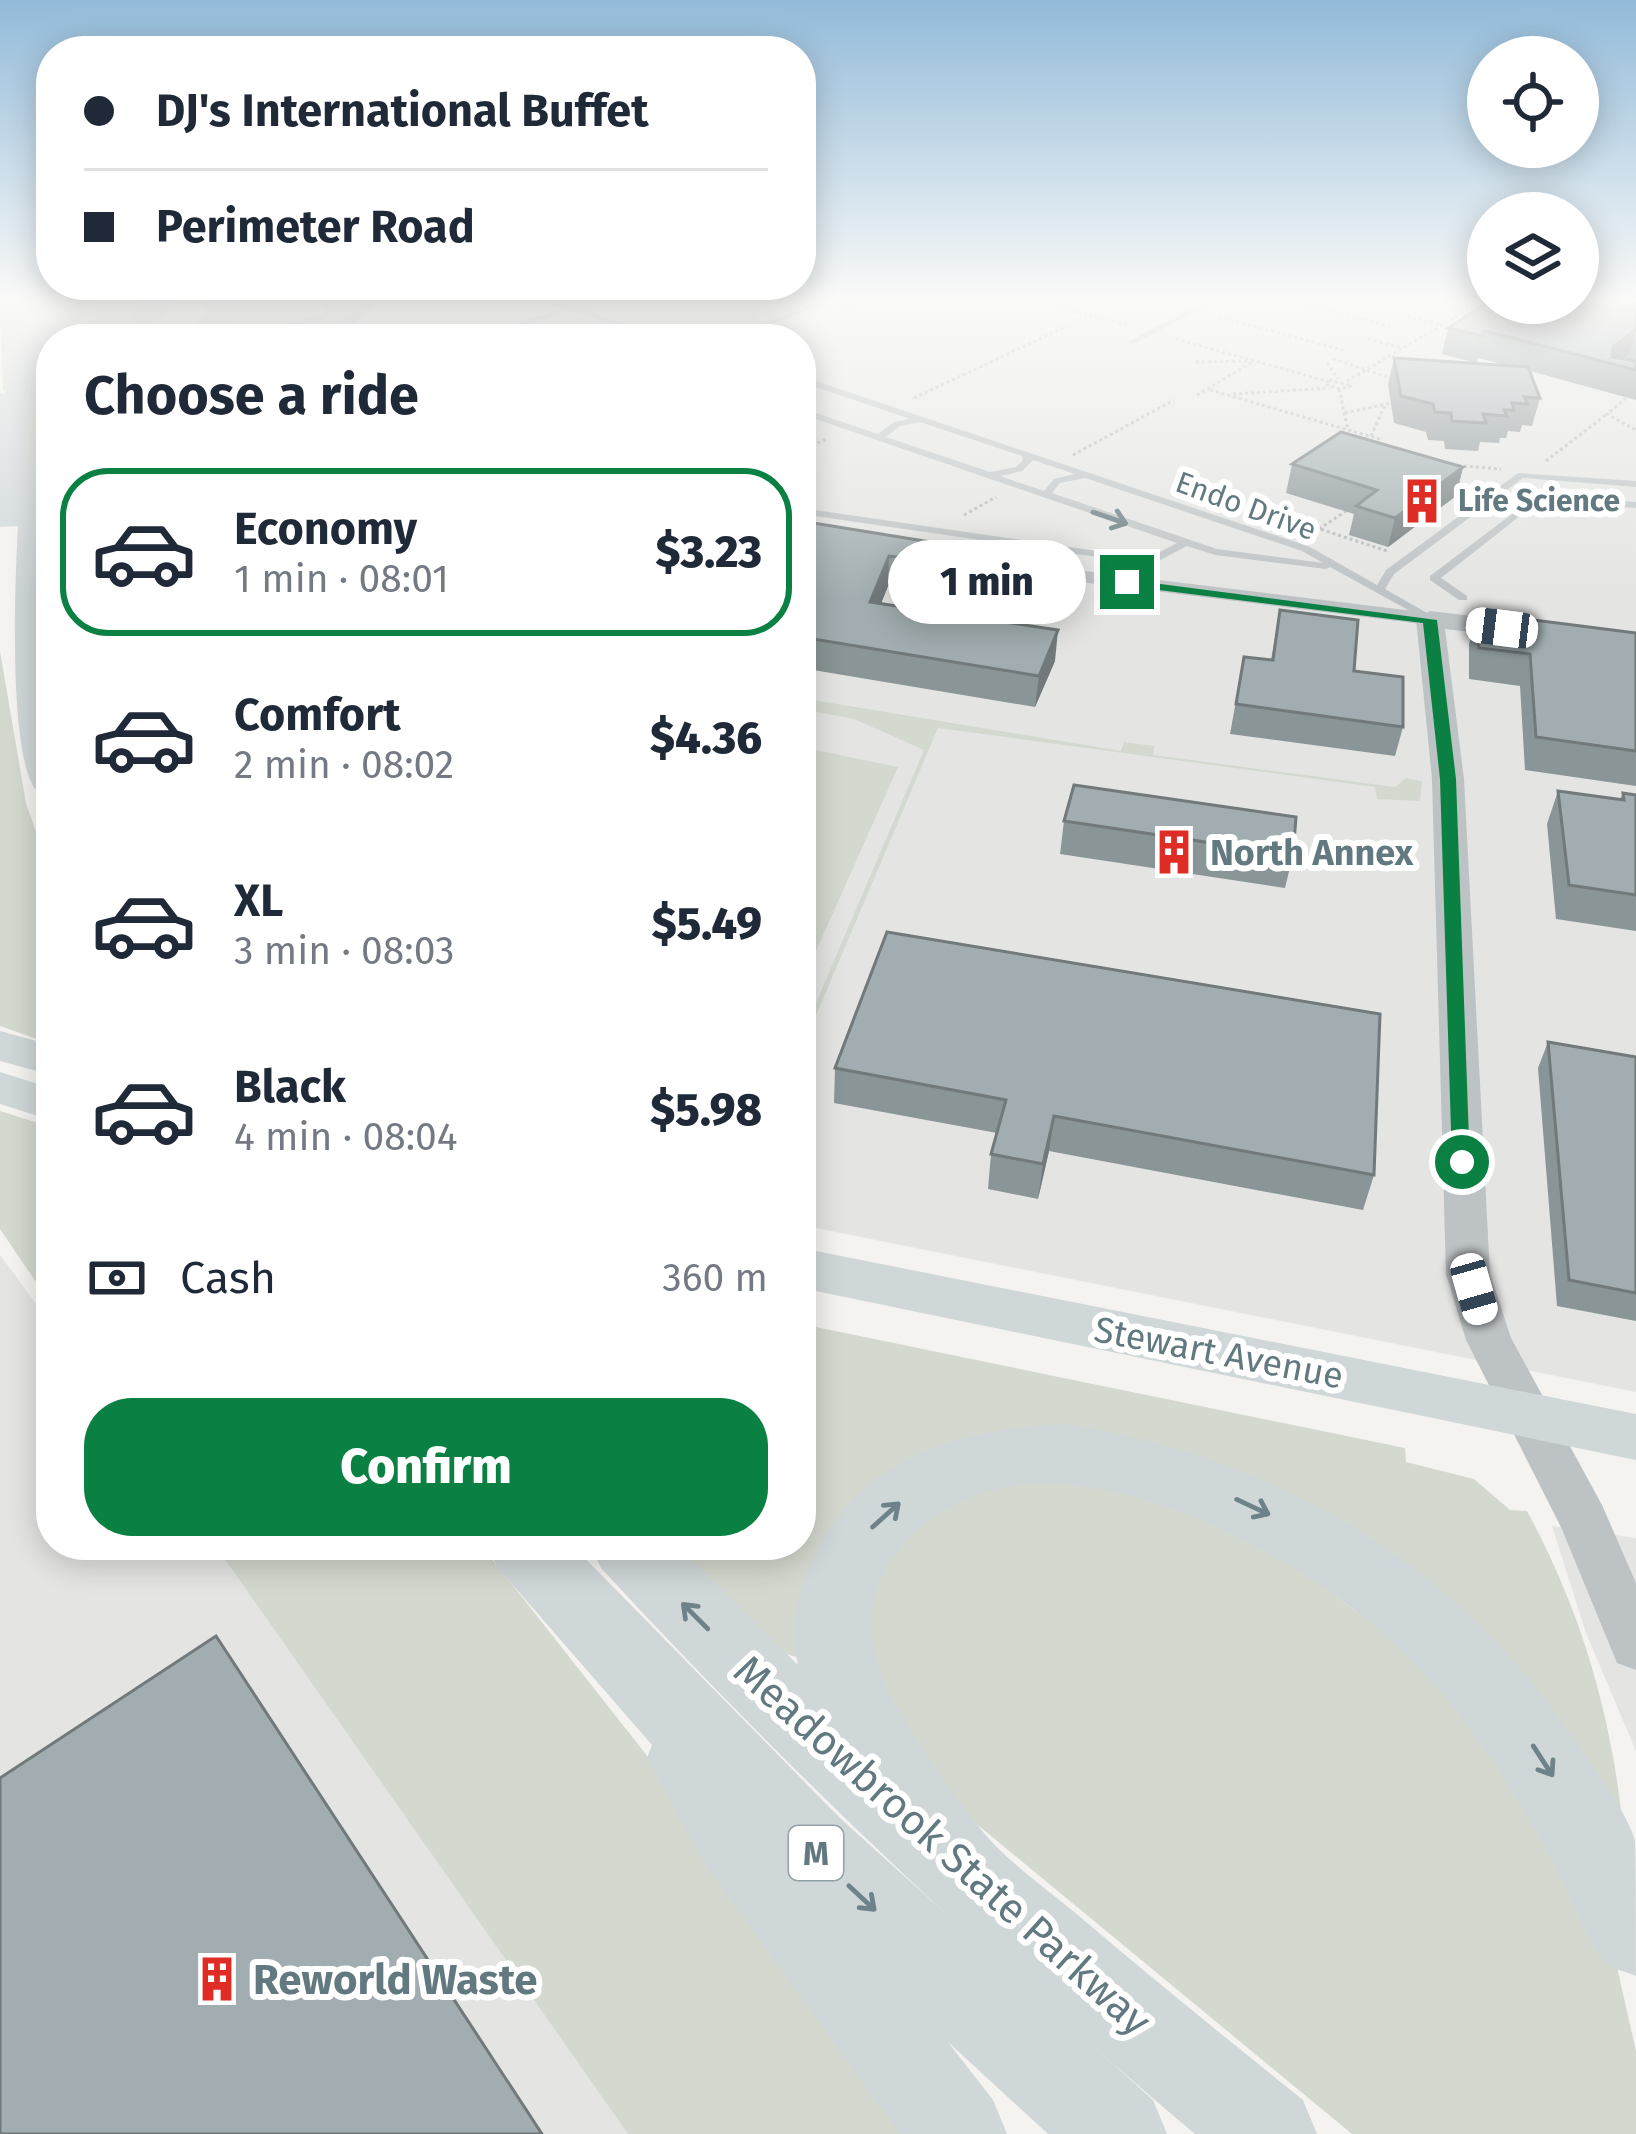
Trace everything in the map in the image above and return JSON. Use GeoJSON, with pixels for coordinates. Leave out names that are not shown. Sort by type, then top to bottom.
{"type":"FeatureCollection","features":[{"type":"Feature","properties":{"kind":"highway"},"geometry":{"type":"LineString","coordinates":[[4,416],[7,547],[15,619],[36,673]]}},
{"type":"Feature","properties":{"kind":"highway"},"geometry":{"type":"LineString","coordinates":[[36,526],[36,571]]}},
{"type":"Feature","properties":{"kind":"highway"},"geometry":{"type":"LineString","coordinates":[[953,1863],[849,1697],[832,1634],[841,1580],[880,1518],[934,1481],[999,1459],[1076,1457],[1157,1472],[1245,1503],[1332,1550],[1405,1604],[1472,1670],[1523,1731],[1577,1817],[1636,1932]]}},
{"type":"Feature","properties":{"kind":"highway","name":"M"},"geometry":{"type":"LineString","coordinates":[[537,1560],[631,1666],[830,1868],[1119,2134]]}},
{"type":"Feature","properties":{"kind":"highway","name":"Meadowbrook State Parkway"},"geometry":{"type":"LineString","coordinates":[[642,1560],[765,1686],[953,1863],[1269,2134]]}},
{"type":"Feature","properties":{"kind":"highway"},"geometry":{"type":"LineString","coordinates":[[631,1666],[736,1836],[959,2134]]}},
{"type":"Feature","properties":{"kind":"main road"},"geometry":{"type":"LineString","coordinates":[[0,1046],[36,1056]]}},
{"type":"Feature","properties":{"kind":"main road"},"geometry":{"type":"LineString","coordinates":[[0,1088],[36,1099]]}},
{"type":"Feature","properties":{"kind":"main road","name":"Stewart Avenue"},"geometry":{"type":"LineString","coordinates":[[816,1271],[1636,1436]]}},
{"type":"Feature","properties":{"kind":"street"},"geometry":{"type":"LineString","coordinates":[[868,550],[1447,609],[1550,633]]}},
{"type":"Feature","properties":{"kind":"street"},"geometry":{"type":"LineString","coordinates":[[1447,609],[1448,779],[1468,1274],[1489,1340],[1584,1521],[1636,1646]]}},
{"type":"Feature","properties":{"kind":"lane","name":"Endo Drive"},"geometry":{"type":"LineString","coordinates":[[861,399],[1306,549],[1379,592],[1447,609]]}},
{"type":"Feature","properties":{"kind":"lane","name":"Endo Drive"},"geometry":{"type":"LineString","coordinates":[[816,416],[1184,543],[1215,552],[1331,567]]}},
{"type":"Feature","properties":{"kind":"lane"},"geometry":{"type":"LineString","coordinates":[[879,438],[897,424],[923,418]]}},
{"type":"Feature","properties":{"kind":"lane"},"geometry":{"type":"LineString","coordinates":[[987,476],[1019,469],[1028,460],[1025,453]]}},
{"type":"Feature","properties":{"kind":"lane"},"geometry":{"type":"LineString","coordinates":[[1046,495],[1057,481],[1088,475]]}},
{"type":"Feature","properties":{"kind":"lane"},"geometry":{"type":"LineString","coordinates":[[1379,592],[1390,572],[1521,476],[1636,484]]}},
{"type":"Feature","properties":{"kind":"lane"},"geometry":{"type":"LineString","coordinates":[[1447,609],[1434,578],[1537,497],[1636,505]]}},
{"type":"Feature","properties":{"kind":"lane"},"geometry":{"type":"LineString","coordinates":[[816,514],[1139,560],[1156,558],[1184,543]]}},
{"type":"Feature","properties":{"kind":"path"},"geometry":{"type":"LineString","coordinates":[[898,405],[912,399]]}},
{"type":"Feature","properties":{"kind":"path"},"geometry":{"type":"LineString","coordinates":[[1239,399],[1384,440],[1365,446]]}},
{"type":"Feature","properties":{"kind":"path"},"geometry":{"type":"LineString","coordinates":[[1341,399],[1348,430]]}},
{"type":"Feature","properties":{"kind":"path"},"geometry":{"type":"LineString","coordinates":[[1532,471],[1625,399]]}},
{"type":"Feature","properties":{"kind":"path"},"geometry":{"type":"LineString","coordinates":[[1063,460],[1174,400]]}},
{"type":"Feature","properties":{"kind":"path"},"geometry":{"type":"LineString","coordinates":[[1345,413],[1399,402]]}},
{"type":"Feature","properties":{"kind":"path"},"geometry":{"type":"LineString","coordinates":[[1370,436],[1385,405]]}},
{"type":"Feature","properties":{"kind":"path"},"geometry":{"type":"LineString","coordinates":[[1606,414],[1636,430]]}},
{"type":"Feature","properties":{"kind":"path"},"geometry":{"type":"LineString","coordinates":[[816,444],[841,432]]}},
{"type":"Feature","properties":{"kind":"path"},"geometry":{"type":"LineString","coordinates":[[1444,464],[1514,470]]}},
{"type":"Feature","properties":{"kind":"path"},"geometry":{"type":"LineString","coordinates":[[933,533],[1008,491]]}},
{"type":"Feature","properties":{"kind":"path"},"geometry":{"type":"LineString","coordinates":[[1319,529],[1357,503]]}},
{"type":"Feature","properties":{"kind":"path"},"geometry":{"type":"LineString","coordinates":[[1247,506],[1398,555]]}},
{"type":"Feature","properties":{"kind":"shaded area"},"geometry":{"type":"Polygon","coordinates":[[[27,399],[36,399],[36,434],[24,478],[19,428],[27,399]]]}},
{"type":"Feature","properties":{"kind":"shaded area"},"geometry":{"type":"Polygon","coordinates":[[[816,399],[1636,399],[1636,1392],[816,1228],[816,399]]]}},
{"type":"Feature","properties":{"kind":"shaded area"},"geometry":{"type":"Polygon","coordinates":[[[0,651],[26,803],[36,832],[36,1039],[0,1026],[0,651]]]}},
{"type":"Feature","properties":{"kind":"shaded area"},"geometry":{"type":"Polygon","coordinates":[[[816,700],[1121,751],[1124,742],[1154,746],[1153,755],[1395,787],[1406,778],[1422,781],[1420,801],[1377,799],[1375,787],[938,728],[816,1016],[816,1003],[924,750],[854,719],[816,712],[816,700]]]}},
{"type":"Feature","properties":{"kind":"shaded area"},"geometry":{"type":"Polygon","coordinates":[[[816,750],[898,767],[816,951],[816,750]]]}},
{"type":"Feature","properties":{"kind":"shaded area"},"geometry":{"type":"Polygon","coordinates":[[[0,1111],[36,1122],[36,1282],[0,1229],[0,1111]]]}},
{"type":"Feature","properties":{"kind":"shaded area","name":"Reworld Waste"},"geometry":{"type":"Polygon","coordinates":[[[0,1255],[36,1304],[36,1560],[227,1560],[655,2134],[0,2134],[0,1255]]]}},
{"type":"Feature","properties":{"kind":"shaded area"},"geometry":{"type":"Polygon","coordinates":[[[816,1327],[1405,1448],[1406,1462],[1474,1479],[1510,1510],[1527,1511],[1565,1590],[1593,1671],[1613,1756],[1624,1843],[1260,1498],[953,1463],[800,1658],[786,1654],[687,1560],[816,1560],[816,1327]]]}},
{"type":"Feature","properties":{"kind":"shaded area"},"geometry":{"type":"Polygon","coordinates":[[[1034,1473],[1221,1510],[1466,1694],[1617,1967],[1636,2051],[1636,2134],[1352,2134],[927,1783],[891,1740],[859,1585],[952,1492],[1034,1473]]]}},
{"type":"Feature","properties":{"kind":"shaded area"},"geometry":{"type":"Polygon","coordinates":[[[1552,1526],[1636,1538],[1636,1751],[1586,1633],[1552,1526]]]}},
{"type":"Feature","properties":{"kind":"shaded area"},"geometry":{"type":"Polygon","coordinates":[[[226,1560],[493,1560],[667,1781],[922,2134],[628,2134],[226,1560]]]}},
{"type":"Feature","properties":{"kind":"building"},"geometry":{"type":"Polygon","coordinates":[[[1411,399],[1525,399],[1528,404],[1512,403],[1514,410],[1504,410],[1507,416],[1483,414],[1486,423],[1452,421],[1451,413],[1435,412],[1433,404],[1411,399]]]}},
{"type":"Feature","properties":{"kind":"building"},"geometry":{"type":"Polygon","coordinates":[[[1341,432],[1463,467],[1395,518],[1356,506],[1377,490],[1292,464],[1341,432]]]}},
{"type":"Feature","properties":{"kind":"building"},"geometry":{"type":"Polygon","coordinates":[[[816,523],[943,544],[940,561],[889,556],[870,602],[1058,630],[1039,676],[816,639],[816,523]]]}},
{"type":"Feature","properties":{"kind":"building"},"geometry":{"type":"Polygon","coordinates":[[[1280,610],[1358,620],[1354,671],[1403,677],[1403,727],[1236,704],[1244,657],[1273,660],[1280,610]]]}},
{"type":"Feature","properties":{"kind":"building"},"geometry":{"type":"Polygon","coordinates":[[[1478,613],[1636,633],[1636,751],[1536,737],[1530,654],[1479,648],[1478,613]]]}},
{"type":"Feature","properties":{"kind":"building"},"geometry":{"type":"Polygon","coordinates":[[[1074,785],[1296,817],[1293,855],[1064,821],[1074,785]]]}},
{"type":"Feature","properties":{"kind":"building"},"geometry":{"type":"Polygon","coordinates":[[[1558,791],[1624,800],[1623,793],[1636,795],[1636,895],[1569,885],[1558,791]]]}},
{"type":"Feature","properties":{"kind":"building"},"geometry":{"type":"Polygon","coordinates":[[[887,932],[1380,1014],[1374,1175],[1054,1116],[1043,1164],[991,1154],[1006,1100],[835,1068],[887,932]]]}},
{"type":"Feature","properties":{"kind":"building"},"geometry":{"type":"Polygon","coordinates":[[[1548,1042],[1636,1057],[1636,1293],[1569,1280],[1548,1042]]]}},
{"type":"Feature","properties":{"kind":"building","name":"Reworld Waste"},"geometry":{"type":"Polygon","coordinates":[[[216,1636],[542,2134],[0,2134],[0,1778],[216,1636]]]}},
{"type":"Feature","properties":{"kind":"place","name":"Life Science"},"geometry":{"type":"Point","coordinates":[1422,501]}},
{"type":"Feature","properties":{"kind":"place","name":"North Annex"},"geometry":{"type":"Point","coordinates":[1174,852]}},
{"type":"Feature","properties":{"kind":"place","name":"Reworld Waste"},"geometry":{"type":"Point","coordinates":[217,1979]}},
{"type":"Feature","properties":{"kind":"route"},"geometry":{"type":"LineString","coordinates":[[1127,582],[1430,620],[1448,779],[1462,1162]]}}]}
